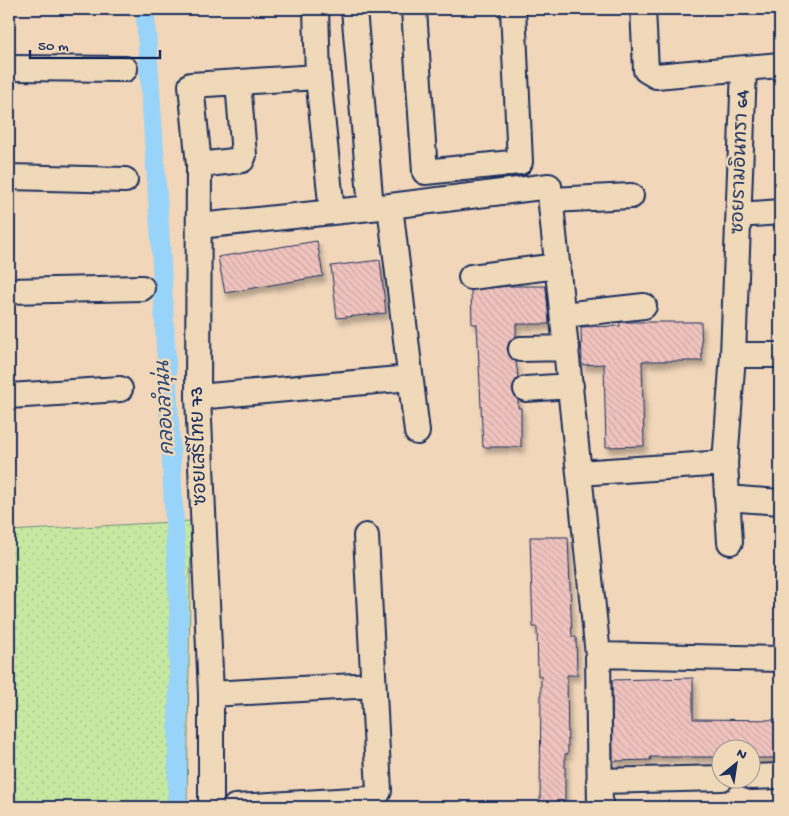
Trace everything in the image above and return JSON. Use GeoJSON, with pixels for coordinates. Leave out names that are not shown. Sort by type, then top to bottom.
{"type":"FeatureCollection","features":[{"type":"Feature","properties":{"kind":"street"},"geometry":{"type":"LineString","coordinates":[[316,9],[318,77],[332,212]]}},
{"type":"Feature","properties":{"kind":"street"},"geometry":{"type":"LineString","coordinates":[[354,9],[381,207],[410,378],[417,432]]}},
{"type":"Feature","properties":{"kind":"street"},"geometry":{"type":"LineString","coordinates":[[425,172],[520,162],[513,9]]}},
{"type":"Feature","properties":{"kind":"street","name":"ซอยรามอินทรา 64"},"geometry":{"type":"LineString","coordinates":[[643,9],[646,70],[649,73],[656,76],[744,69],[733,355],[725,464],[730,542]]}},
{"type":"Feature","properties":{"kind":"street"},"geometry":{"type":"LineString","coordinates":[[414,10],[425,172],[431,201]]}},
{"type":"Feature","properties":{"kind":"street"},"geometry":{"type":"LineString","coordinates":[[744,69],[780,65]]}},
{"type":"Feature","properties":{"kind":"street"},"geometry":{"type":"LineString","coordinates":[[9,68],[125,69]]}},
{"type":"Feature","properties":{"kind":"street"},"geometry":{"type":"LineString","coordinates":[[199,165],[242,160],[244,155],[238,82],[318,77]]}},
{"type":"Feature","properties":{"kind":"street","name":"ซอยเสรีไทย 73"},"geometry":{"type":"LineString","coordinates":[[211,807],[211,694],[198,397],[199,165],[192,85],[238,82]]}},
{"type":"Feature","properties":{"kind":"street"},"geometry":{"type":"LineString","coordinates":[[9,177],[125,180]]}},
{"type":"Feature","properties":{"kind":"street"},"geometry":{"type":"LineString","coordinates":[[199,226],[381,207],[546,185],[551,189],[598,655],[600,807]]}},
{"type":"Feature","properties":{"kind":"street"},"geometry":{"type":"LineString","coordinates":[[552,200],[631,196]]}},
{"type":"Feature","properties":{"kind":"street"},"geometry":{"type":"LineString","coordinates":[[739,215],[780,212]]}},
{"type":"Feature","properties":{"kind":"street"},"geometry":{"type":"LineString","coordinates":[[471,277],[558,266]]}},
{"type":"Feature","properties":{"kind":"street"},"geometry":{"type":"LineString","coordinates":[[9,291],[142,288]]}},
{"type":"Feature","properties":{"kind":"street"},"geometry":{"type":"LineString","coordinates":[[563,315],[644,306]]}},
{"type":"Feature","properties":{"kind":"street"},"geometry":{"type":"LineString","coordinates":[[521,350],[567,348]]}},
{"type":"Feature","properties":{"kind":"street"},"geometry":{"type":"LineString","coordinates":[[733,355],[780,355]]}},
{"type":"Feature","properties":{"kind":"street"},"geometry":{"type":"LineString","coordinates":[[198,397],[410,378]]}},
{"type":"Feature","properties":{"kind":"street"},"geometry":{"type":"LineString","coordinates":[[526,389],[571,386]]}},
{"type":"Feature","properties":{"kind":"street"},"geometry":{"type":"LineString","coordinates":[[9,396],[120,389]]}},
{"type":"Feature","properties":{"kind":"street"},"geometry":{"type":"LineString","coordinates":[[579,473],[725,464]]}},
{"type":"Feature","properties":{"kind":"street"},"geometry":{"type":"LineString","coordinates":[[727,498],[780,502]]}},
{"type":"Feature","properties":{"kind":"street"},"geometry":{"type":"LineString","coordinates":[[235,807],[370,799],[376,796],[379,791],[366,536]]}},
{"type":"Feature","properties":{"kind":"street"},"geometry":{"type":"LineString","coordinates":[[598,655],[780,659]]}},
{"type":"Feature","properties":{"kind":"street"},"geometry":{"type":"LineString","coordinates":[[211,694],[373,685]]}},
{"type":"Feature","properties":{"kind":"street"},"geometry":{"type":"LineString","coordinates":[[762,777],[780,776]]}},
{"type":"Feature","properties":{"kind":"street"},"geometry":{"type":"LineString","coordinates":[[599,781],[712,778]]}},
{"type":"Feature","properties":{"kind":"green space"},"geometry":{"type":"Polygon","coordinates":[[[191,521],[187,807],[9,807],[9,531],[191,521]]]}},
{"type":"Feature","properties":{"kind":"building"},"geometry":{"type":"Polygon","coordinates":[[[317,241],[323,276],[225,293],[218,257],[317,241]]]}},
{"type":"Feature","properties":{"kind":"building"},"geometry":{"type":"Polygon","coordinates":[[[380,260],[386,313],[337,318],[331,266],[380,260]]]}},
{"type":"Feature","properties":{"kind":"building"},"geometry":{"type":"Polygon","coordinates":[[[509,286],[546,286],[549,324],[516,324],[516,337],[509,342],[507,349],[510,357],[516,362],[517,369],[518,378],[512,389],[518,400],[518,408],[521,408],[521,447],[483,447],[477,324],[472,324],[471,290],[509,286]]]}},
{"type":"Feature","properties":{"kind":"building"},"geometry":{"type":"Polygon","coordinates":[[[620,322],[701,322],[702,361],[642,361],[644,446],[606,447],[604,364],[582,365],[581,327],[620,326],[620,322]]]}},
{"type":"Feature","properties":{"kind":"building"},"geometry":{"type":"Polygon","coordinates":[[[530,537],[568,537],[572,637],[576,637],[577,675],[567,675],[568,754],[565,754],[565,807],[540,807],[541,676],[538,676],[537,627],[533,627],[530,537]]]}},
{"type":"Feature","properties":{"kind":"building"},"geometry":{"type":"Polygon","coordinates":[[[693,678],[693,719],[780,720],[780,758],[762,758],[762,738],[712,738],[712,757],[650,757],[651,760],[613,761],[612,680],[693,678]]]}},
{"type":"Feature","properties":{"kind":"waterway","name":"คลองลำนุ่น"},"geometry":{"type":"LineString","coordinates":[[145,9],[160,234],[179,615],[177,807]]}}]}
